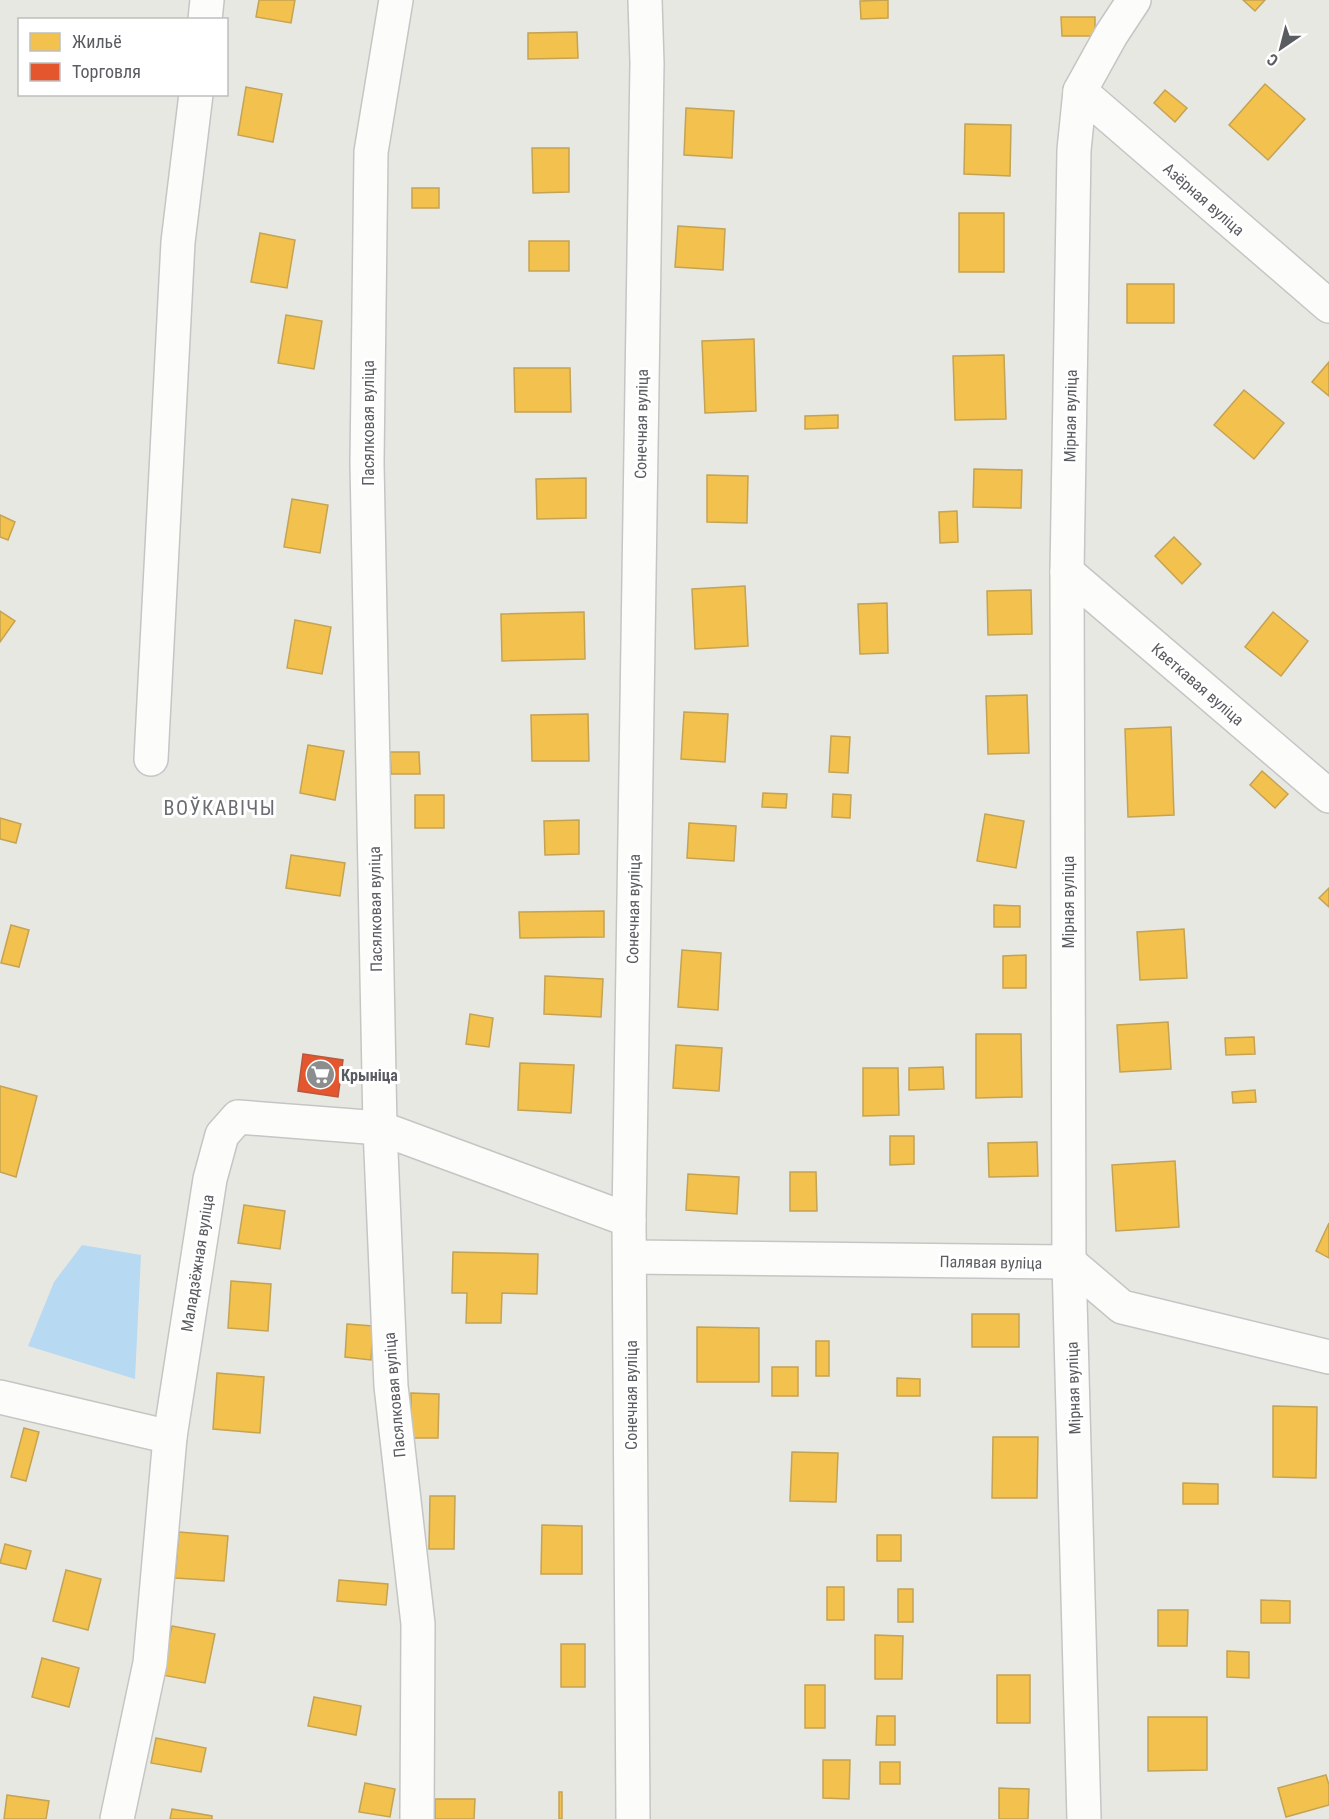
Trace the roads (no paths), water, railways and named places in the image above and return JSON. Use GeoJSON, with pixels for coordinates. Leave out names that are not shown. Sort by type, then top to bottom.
{"type":"FeatureCollection","features":[{"type":"Feature","properties":{"kind":"street"},"geometry":{"type":"LineString","coordinates":[[205,18],[207,0]]}},
{"type":"Feature","properties":{"kind":"street","name":"Пасялковая вуліца"},"geometry":{"type":"LineString","coordinates":[[396,0],[371,152],[367,463],[380,1128],[391,1386],[418,1624],[417,1819]]}},
{"type":"Feature","properties":{"kind":"street","name":"Сонечная вуліца"},"geometry":{"type":"LineString","coordinates":[[633,1819],[629,1221],[647,75],[645,0]]}},
{"type":"Feature","properties":{"kind":"street","name":"Мірная вуліца"},"geometry":{"type":"LineString","coordinates":[[1084,1819],[1069,1263],[1067,572],[1074,150],[1080,92],[1134,0]]}},
{"type":"Feature","properties":{"kind":"street","name":"Азёрная вуліца"},"geometry":{"type":"LineString","coordinates":[[1080,92],[1329,306]]}},
{"type":"Feature","properties":{"kind":"street"},"geometry":{"type":"LineString","coordinates":[[151,759],[178,242],[196,96]]}},
{"type":"Feature","properties":{"kind":"street","name":"Кветкавая вуліца"},"geometry":{"type":"LineString","coordinates":[[1067,572],[1329,796]]}},
{"type":"Feature","properties":{"kind":"street","name":"Маладзёжная вуліца"},"geometry":{"type":"LineString","coordinates":[[117,1819],[150,1663],[170,1437],[210,1179],[222,1135],[238,1117],[380,1128],[629,1221]]}},
{"type":"Feature","properties":{"kind":"street","name":"Палявая вуліца"},"geometry":{"type":"LineString","coordinates":[[630,1257],[1069,1263]]}},
{"type":"Feature","properties":{"kind":"street"},"geometry":{"type":"LineString","coordinates":[[1069,1263],[1122,1307],[1329,1356]]}},
{"type":"Feature","properties":{"kind":"street"},"geometry":{"type":"LineString","coordinates":[[0,1396],[170,1437]]}},
{"type":"Feature","properties":{"kind":"water"},"geometry":{"type":"Polygon","coordinates":[[[82,1245],[141,1255],[135,1379],[28,1346],[54,1282],[82,1245]]]}},
{"type":"Feature","properties":{"kind":"place","name":"Крыніца"},"geometry":{"type":"Point","coordinates":[320,1075]}},
{"type":"Feature","properties":{"kind":"district","name":"ВОЎКАВІЧЫ"},"geometry":{"type":"Point","coordinates":[220,808]}}]}
